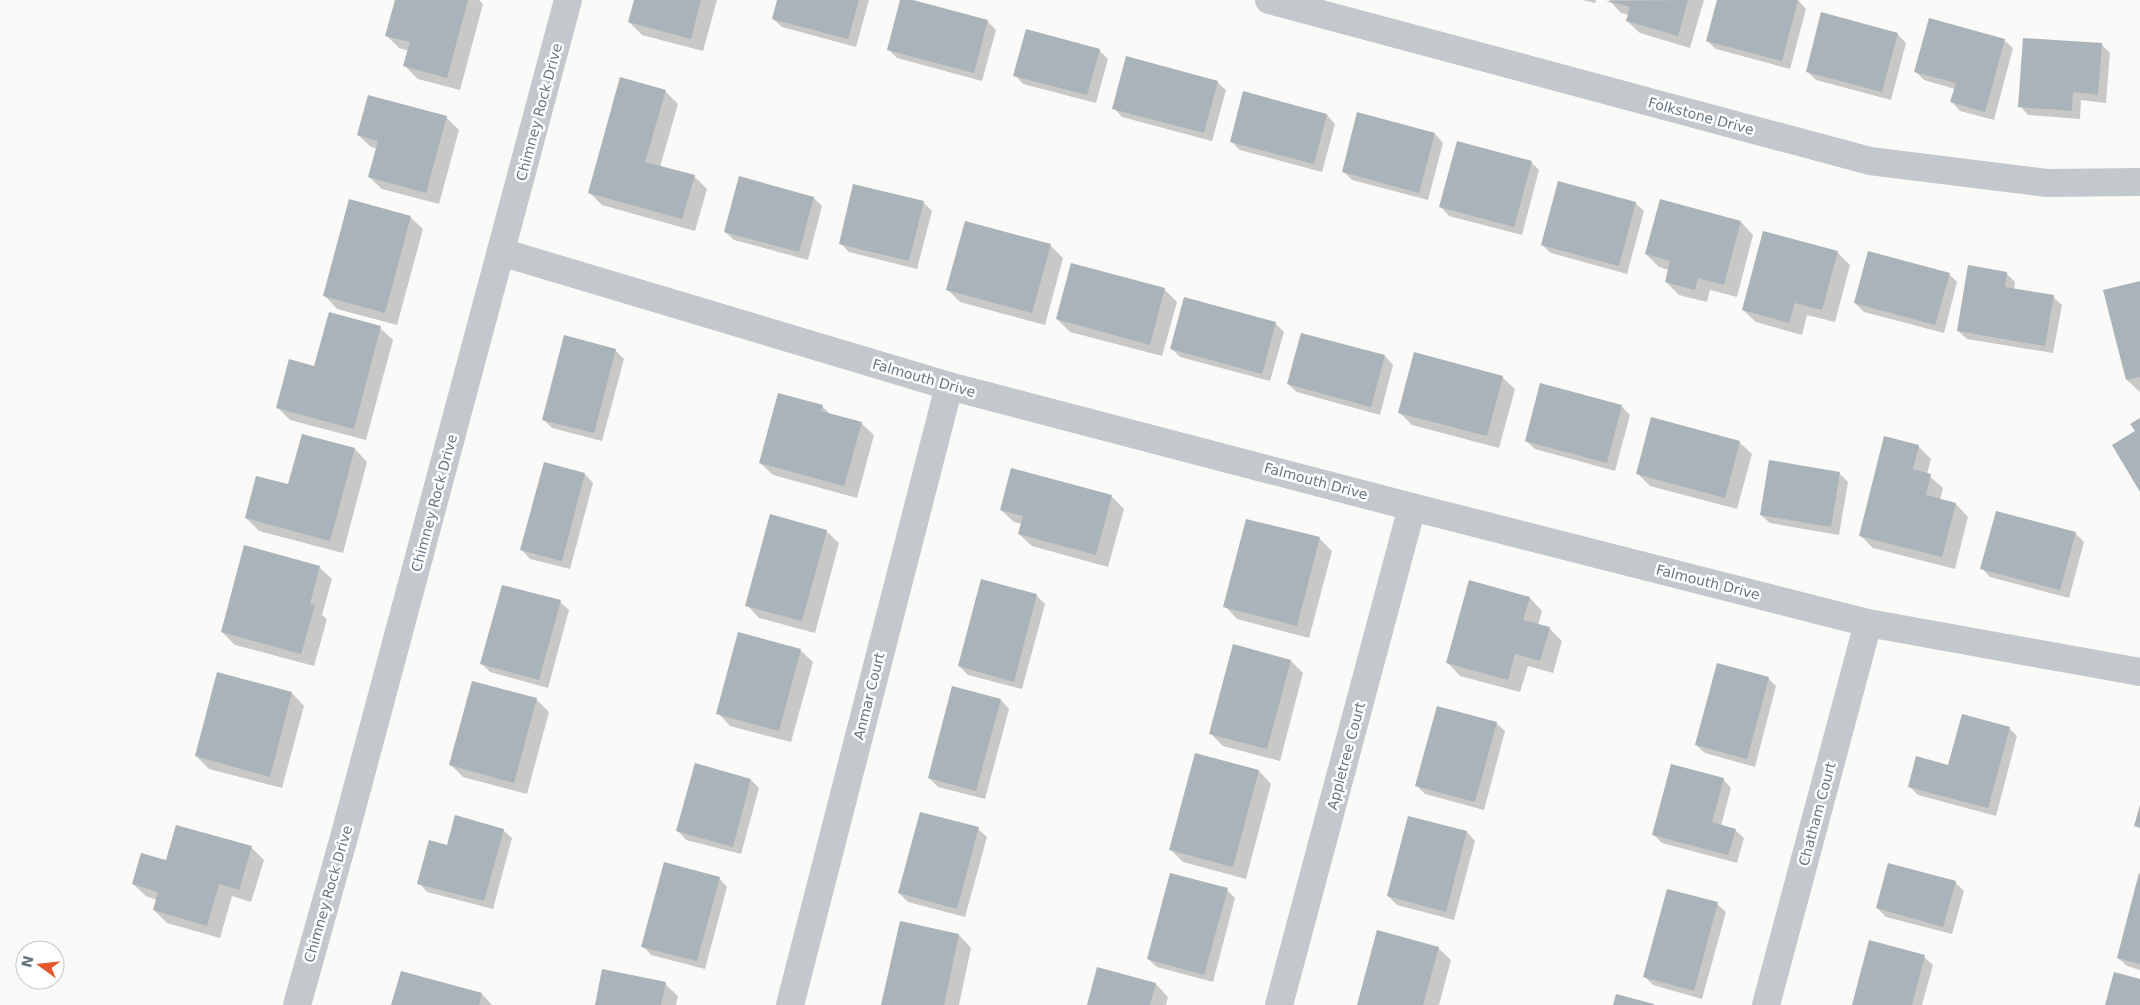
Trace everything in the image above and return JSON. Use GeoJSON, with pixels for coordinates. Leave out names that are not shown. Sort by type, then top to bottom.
{"type":"FeatureCollection","features":[{"type":"Feature","properties":{"kind":"street","name":"Chimney Rock Drive"},"geometry":{"type":"LineString","coordinates":[[297,1005],[349,820],[568,0]]}},
{"type":"Feature","properties":{"kind":"street","name":"Folkstone Drive"},"geometry":{"type":"LineString","coordinates":[[1269,0],[1870,161],[2047,183],[2140,182]]}},
{"type":"Feature","properties":{"kind":"street","name":"Falmouth Drive"},"geometry":{"type":"LineString","coordinates":[[501,252],[949,386],[1868,623],[2140,672]]}},
{"type":"Feature","properties":{"kind":"street","name":"Anmar Court"},"geometry":{"type":"LineString","coordinates":[[790,1005],[949,386]]}},
{"type":"Feature","properties":{"kind":"street","name":"Appletree Court"},"geometry":{"type":"LineString","coordinates":[[1279,1005],[1412,506]]}},
{"type":"Feature","properties":{"kind":"street","name":"Chatham Court"},"geometry":{"type":"LineString","coordinates":[[1766,1005],[1868,623]]}},
{"type":"Feature","properties":{"kind":"building"},"geometry":{"type":"Polygon","coordinates":[[[395,0],[468,0],[447,78],[403,66],[410,42],[385,36],[395,0]]]}},
{"type":"Feature","properties":{"kind":"building"},"geometry":{"type":"Polygon","coordinates":[[[634,0],[701,0],[691,39],[628,22],[634,0]]]}},
{"type":"Feature","properties":{"kind":"building"},"geometry":{"type":"Polygon","coordinates":[[[777,0],[859,0],[848,39],[772,19],[777,0]]]}},
{"type":"Feature","properties":{"kind":"building"},"geometry":{"type":"Polygon","coordinates":[[[900,0],[913,0],[988,20],[974,73],[887,50],[900,0]]]}},
{"type":"Feature","properties":{"kind":"building"},"geometry":{"type":"Polygon","coordinates":[[[1688,0],[1678,36],[1626,21],[1630,7],[1606,1],[1688,0]]]}},
{"type":"Feature","properties":{"kind":"building"},"geometry":{"type":"Polygon","coordinates":[[[1717,0],[1798,0],[1782,61],[1706,41],[1717,0]]]}},
{"type":"Feature","properties":{"kind":"building"},"geometry":{"type":"Polygon","coordinates":[[[1821,12],[1898,33],[1882,92],[1806,72],[1821,12]]]}},
{"type":"Feature","properties":{"kind":"building"},"geometry":{"type":"Polygon","coordinates":[[[1929,18],[2005,39],[1985,112],[1950,102],[1956,83],[1914,72],[1929,18]]]}},
{"type":"Feature","properties":{"kind":"building"},"geometry":{"type":"Polygon","coordinates":[[[1026,29],[1100,49],[1087,95],[1013,76],[1026,29]]]}},
{"type":"Feature","properties":{"kind":"building"},"geometry":{"type":"Polygon","coordinates":[[[2023,38],[2102,43],[2098,95],[2073,92],[2072,111],[2018,107],[2023,38]]]}},
{"type":"Feature","properties":{"kind":"building"},"geometry":{"type":"Polygon","coordinates":[[[1126,56],[1218,81],[1204,133],[1112,109],[1126,56]]]}},
{"type":"Feature","properties":{"kind":"building"},"geometry":{"type":"Polygon","coordinates":[[[620,77],[666,90],[645,162],[695,175],[682,219],[588,193],[620,77]]]}},
{"type":"Feature","properties":{"kind":"building"},"geometry":{"type":"Polygon","coordinates":[[[1243,91],[1327,114],[1314,164],[1230,142],[1243,91]]]}},
{"type":"Feature","properties":{"kind":"building"},"geometry":{"type":"Polygon","coordinates":[[[368,95],[447,116],[426,193],[368,177],[378,141],[357,135],[368,95]]]}},
{"type":"Feature","properties":{"kind":"building"},"geometry":{"type":"Polygon","coordinates":[[[1357,112],[1435,133],[1419,193],[1342,172],[1357,112]]]}},
{"type":"Feature","properties":{"kind":"building"},"geometry":{"type":"Polygon","coordinates":[[[1457,141],[1532,161],[1514,227],[1439,207],[1457,141]]]}},
{"type":"Feature","properties":{"kind":"building"},"geometry":{"type":"Polygon","coordinates":[[[739,176],[814,197],[799,252],[724,232],[739,176]]]}},
{"type":"Feature","properties":{"kind":"building"},"geometry":{"type":"Polygon","coordinates":[[[1558,181],[1636,202],[1619,266],[1541,245],[1558,181]]]}},
{"type":"Feature","properties":{"kind":"building"},"geometry":{"type":"Polygon","coordinates":[[[853,184],[924,201],[909,261],[839,244],[853,184]]]}},
{"type":"Feature","properties":{"kind":"building"},"geometry":{"type":"Polygon","coordinates":[[[349,199],[411,216],[385,313],[323,296],[349,199]]]}},
{"type":"Feature","properties":{"kind":"building"},"geometry":{"type":"Polygon","coordinates":[[[1660,199],[1741,221],[1724,285],[1698,278],[1695,290],[1665,282],[1670,261],[1645,254],[1660,199]]]}},
{"type":"Feature","properties":{"kind":"building"},"geometry":{"type":"Polygon","coordinates":[[[965,221],[1051,244],[1032,313],[946,290],[965,221]]]}},
{"type":"Feature","properties":{"kind":"building"},"geometry":{"type":"Polygon","coordinates":[[[1763,231],[1838,251],[1822,310],[1795,303],[1789,323],[1742,310],[1763,231]]]}},
{"type":"Feature","properties":{"kind":"building"},"geometry":{"type":"Polygon","coordinates":[[[1868,251],[1950,273],[1935,325],[1854,303],[1868,251]]]}},
{"type":"Feature","properties":{"kind":"building"},"geometry":{"type":"Polygon","coordinates":[[[1071,263],[1165,288],[1150,345],[1056,319],[1071,263]]]}},
{"type":"Feature","properties":{"kind":"building"},"geometry":{"type":"Polygon","coordinates":[[[1968,265],[2007,272],[2005,287],[2054,295],[2045,346],[1957,331],[1968,265]]]}},
{"type":"Feature","properties":{"kind":"building"},"geometry":{"type":"Polygon","coordinates":[[[2140,281],[2140,377],[2126,380],[2103,290],[2140,281]]]}},
{"type":"Feature","properties":{"kind":"building"},"geometry":{"type":"Polygon","coordinates":[[[1184,297],[1276,322],[1262,374],[1170,349],[1184,297]]]}},
{"type":"Feature","properties":{"kind":"building"},"geometry":{"type":"Polygon","coordinates":[[[329,312],[381,326],[354,429],[276,408],[289,359],[314,366],[329,312]]]}},
{"type":"Feature","properties":{"kind":"building"},"geometry":{"type":"Polygon","coordinates":[[[1301,333],[1385,355],[1371,407],[1287,384],[1301,333]]]}},
{"type":"Feature","properties":{"kind":"building"},"geometry":{"type":"Polygon","coordinates":[[[564,335],[616,349],[594,433],[542,420],[564,335]]]}},
{"type":"Feature","properties":{"kind":"building"},"geometry":{"type":"Polygon","coordinates":[[[1414,352],[1503,376],[1487,436],[1398,413],[1414,352]]]}},
{"type":"Feature","properties":{"kind":"building"},"geometry":{"type":"Polygon","coordinates":[[[1540,383],[1622,405],[1607,463],[1525,441],[1540,383]]]}},
{"type":"Feature","properties":{"kind":"building"},"geometry":{"type":"Polygon","coordinates":[[[778,393],[823,405],[821,411],[862,422],[844,486],[759,463],[778,393]]]}},
{"type":"Feature","properties":{"kind":"building"},"geometry":{"type":"Polygon","coordinates":[[[1651,417],[1740,441],[1725,498],[1636,474],[1651,417]]]}},
{"type":"Feature","properties":{"kind":"building"},"geometry":{"type":"Polygon","coordinates":[[[2140,418],[2140,492],[2112,445],[2135,431],[2130,424],[2140,418]]]}},
{"type":"Feature","properties":{"kind":"building"},"geometry":{"type":"Polygon","coordinates":[[[302,434],[355,448],[330,541],[245,518],[256,476],[288,484],[302,434]]]}},
{"type":"Feature","properties":{"kind":"building"},"geometry":{"type":"Polygon","coordinates":[[[1884,436],[1919,445],[1913,469],[1931,474],[1926,495],[1956,503],[1942,557],[1859,536],[1884,436]]]}},
{"type":"Feature","properties":{"kind":"building"},"geometry":{"type":"Polygon","coordinates":[[[1769,460],[1840,472],[1831,527],[1760,515],[1769,460]]]}},
{"type":"Feature","properties":{"kind":"building"},"geometry":{"type":"Polygon","coordinates":[[[544,462],[585,473],[562,561],[520,550],[544,462]]]}},
{"type":"Feature","properties":{"kind":"building"},"geometry":{"type":"Polygon","coordinates":[[[1011,468],[1112,495],[1096,555],[1018,534],[1023,516],[1000,510],[1011,468]]]}},
{"type":"Feature","properties":{"kind":"building"},"geometry":{"type":"Polygon","coordinates":[[[1996,511],[2076,532],[2060,590],[1980,569],[1996,511]]]}},
{"type":"Feature","properties":{"kind":"building"},"geometry":{"type":"Polygon","coordinates":[[[770,514],[827,530],[802,621],[745,606],[770,514]]]}},
{"type":"Feature","properties":{"kind":"building"},"geometry":{"type":"Polygon","coordinates":[[[1246,519],[1320,537],[1297,626],[1223,607],[1246,519]]]}},
{"type":"Feature","properties":{"kind":"building"},"geometry":{"type":"Polygon","coordinates":[[[244,545],[320,566],[310,604],[315,605],[301,654],[221,632],[244,545]]]}},
{"type":"Feature","properties":{"kind":"building"},"geometry":{"type":"Polygon","coordinates":[[[981,579],[1037,594],[1014,682],[958,666],[981,579]]]}},
{"type":"Feature","properties":{"kind":"building"},"geometry":{"type":"Polygon","coordinates":[[[1469,580],[1530,597],[1523,620],[1550,627],[1540,661],[1515,654],[1508,680],[1446,663],[1469,580]]]}},
{"type":"Feature","properties":{"kind":"building"},"geometry":{"type":"Polygon","coordinates":[[[502,585],[561,600],[539,680],[480,664],[502,585]]]}},
{"type":"Feature","properties":{"kind":"building"},"geometry":{"type":"Polygon","coordinates":[[[738,632],[801,649],[779,731],[716,714],[738,632]]]}},
{"type":"Feature","properties":{"kind":"building"},"geometry":{"type":"Polygon","coordinates":[[[1233,644],[1291,660],[1267,749],[1209,734],[1233,644]]]}},
{"type":"Feature","properties":{"kind":"building"},"geometry":{"type":"Polygon","coordinates":[[[1717,663],[1769,677],[1747,759],[1695,745],[1717,663]]]}},
{"type":"Feature","properties":{"kind":"building"},"geometry":{"type":"Polygon","coordinates":[[[217,672],[292,692],[270,777],[195,756],[217,672]]]}},
{"type":"Feature","properties":{"kind":"building"},"geometry":{"type":"Polygon","coordinates":[[[472,681],[537,698],[514,783],[449,765],[472,681]]]}},
{"type":"Feature","properties":{"kind":"building"},"geometry":{"type":"Polygon","coordinates":[[[952,686],[1001,699],[976,791],[928,778],[952,686]]]}},
{"type":"Feature","properties":{"kind":"building"},"geometry":{"type":"Polygon","coordinates":[[[1437,706],[1497,722],[1475,802],[1415,786],[1437,706]]]}},
{"type":"Feature","properties":{"kind":"building"},"geometry":{"type":"Polygon","coordinates":[[[1962,714],[2010,727],[1988,808],[1908,787],[1916,756],[1948,765],[1962,714]]]}},
{"type":"Feature","properties":{"kind":"building"},"geometry":{"type":"Polygon","coordinates":[[[1195,753],[1259,770],[1233,867],[1169,850],[1195,753]]]}},
{"type":"Feature","properties":{"kind":"building"},"geometry":{"type":"Polygon","coordinates":[[[695,763],[751,779],[733,847],[676,831],[695,763]]]}},
{"type":"Feature","properties":{"kind":"building"},"geometry":{"type":"Polygon","coordinates":[[[1671,764],[1724,778],[1712,822],[1736,829],[1728,855],[1652,835],[1671,764]]]}},
{"type":"Feature","properties":{"kind":"building"},"geometry":{"type":"Polygon","coordinates":[[[2140,805],[2140,828],[2134,826],[2140,805]]]}},
{"type":"Feature","properties":{"kind":"building"},"geometry":{"type":"Polygon","coordinates":[[[920,812],[979,827],[957,909],[898,893],[920,812]]]}},
{"type":"Feature","properties":{"kind":"building"},"geometry":{"type":"Polygon","coordinates":[[[455,815],[504,829],[484,901],[417,884],[429,840],[447,845],[455,815]]]}},
{"type":"Feature","properties":{"kind":"building"},"geometry":{"type":"Polygon","coordinates":[[[1408,816],[1467,831],[1446,912],[1387,896],[1408,816]]]}},
{"type":"Feature","properties":{"kind":"building"},"geometry":{"type":"Polygon","coordinates":[[[176,825],[252,846],[239,890],[219,884],[207,926],[153,910],[158,892],[132,884],[141,853],[166,860],[176,825]]]}},
{"type":"Feature","properties":{"kind":"building"},"geometry":{"type":"Polygon","coordinates":[[[664,862],[720,877],[697,961],[641,947],[664,862]]]}},
{"type":"Feature","properties":{"kind":"building"},"geometry":{"type":"Polygon","coordinates":[[[1888,863],[1956,881],[1943,927],[1876,908],[1888,863]]]}},
{"type":"Feature","properties":{"kind":"building"},"geometry":{"type":"Polygon","coordinates":[[[1170,873],[1228,888],[1204,975],[1147,959],[1170,873]]]}},
{"type":"Feature","properties":{"kind":"building"},"geometry":{"type":"Polygon","coordinates":[[[2140,874],[2140,964],[2117,958],[2140,874]]]}},
{"type":"Feature","properties":{"kind":"building"},"geometry":{"type":"Polygon","coordinates":[[[1667,889],[1718,902],[1694,991],[1643,977],[1667,889]]]}},
{"type":"Feature","properties":{"kind":"building"},"geometry":{"type":"Polygon","coordinates":[[[900,921],[959,934],[944,1005],[881,1005],[900,921]]]}},
{"type":"Feature","properties":{"kind":"building"},"geometry":{"type":"Polygon","coordinates":[[[1377,930],[1439,947],[1423,1005],[1357,1005],[1377,930]]]}},
{"type":"Feature","properties":{"kind":"building"},"geometry":{"type":"Polygon","coordinates":[[[1869,940],[1925,955],[1912,1005],[1852,1005],[1869,940]]]}},
{"type":"Feature","properties":{"kind":"building"},"geometry":{"type":"Polygon","coordinates":[[[1097,967],[1156,983],[1150,1005],[1087,1005],[1097,967]]]}},
{"type":"Feature","properties":{"kind":"building"},"geometry":{"type":"Polygon","coordinates":[[[602,969],[666,982],[661,1005],[595,1005],[602,969]]]}},
{"type":"Feature","properties":{"kind":"building"},"geometry":{"type":"Polygon","coordinates":[[[401,971],[482,993],[479,1005],[391,1005],[401,971]]]}},
{"type":"Feature","properties":{"kind":"building"},"geometry":{"type":"Polygon","coordinates":[[[2114,972],[2140,979],[2140,1005],[2105,1005],[2114,972]]]}},
{"type":"Feature","properties":{"kind":"building"},"geometry":{"type":"Polygon","coordinates":[[[1616,994],[1654,1004],[1654,1005],[1613,1005],[1616,994]]]}}]}
